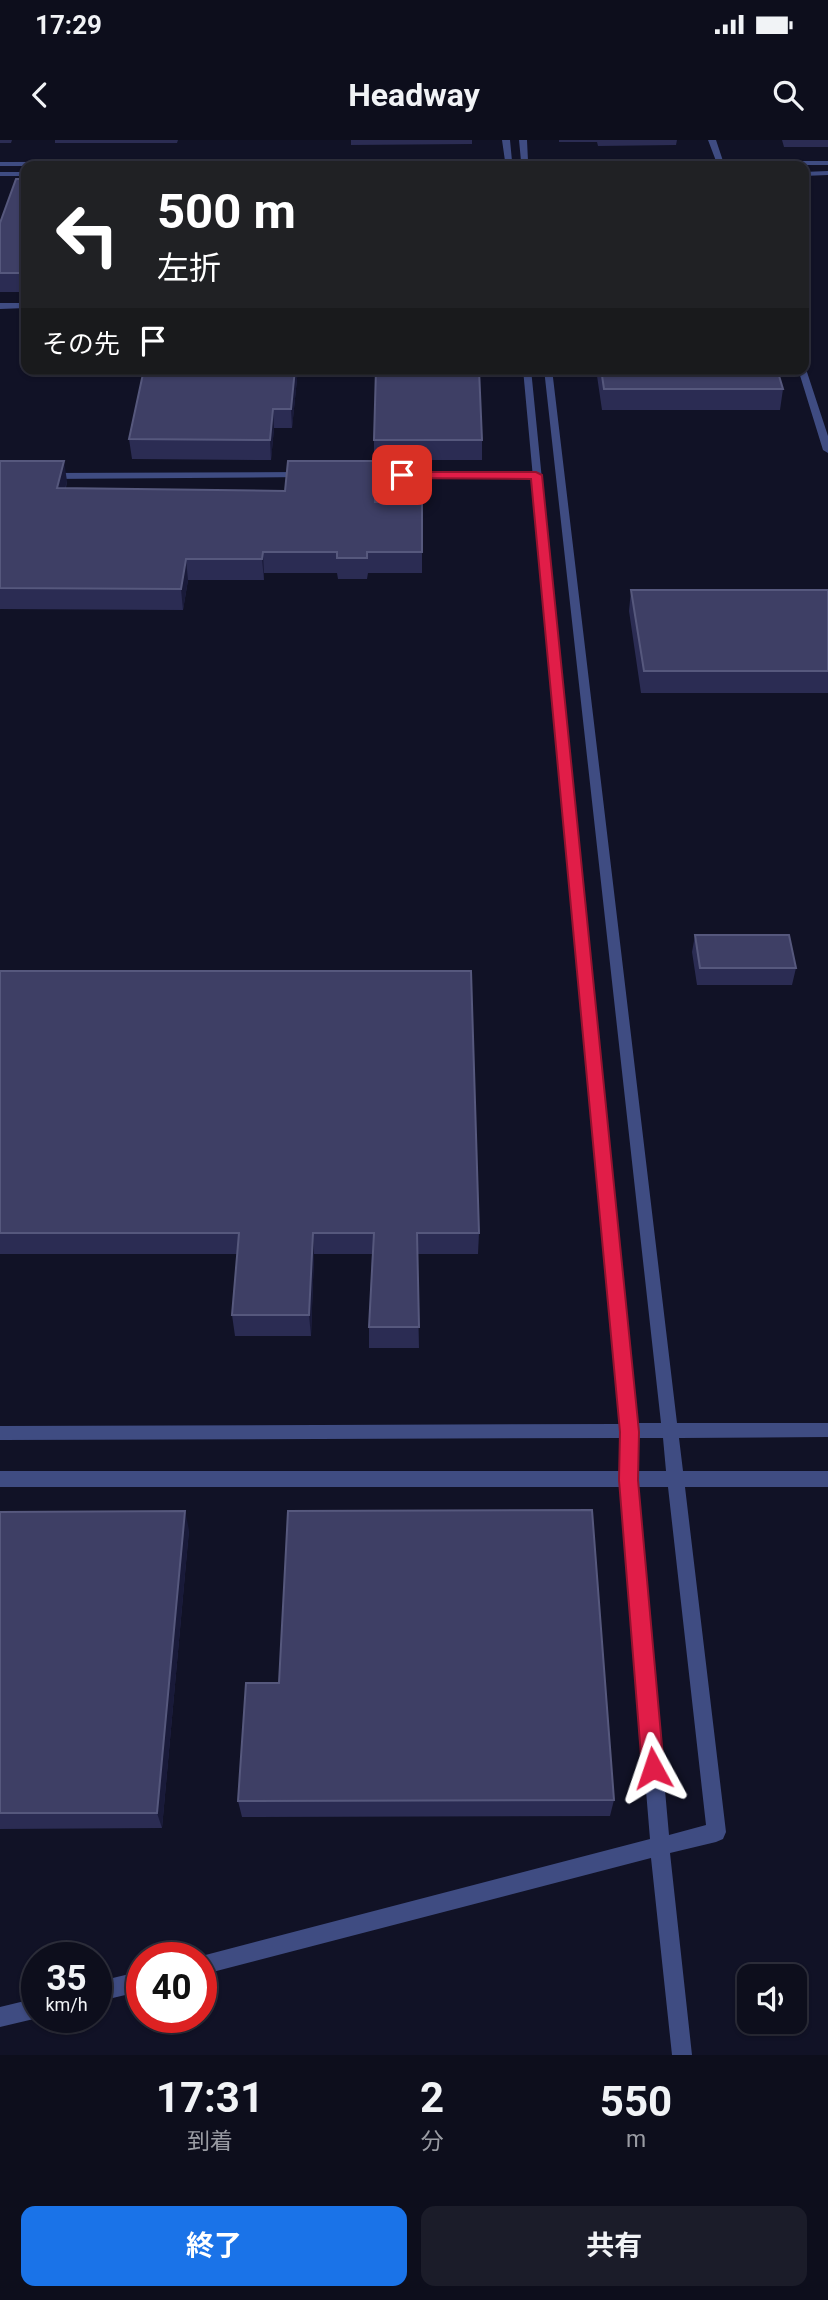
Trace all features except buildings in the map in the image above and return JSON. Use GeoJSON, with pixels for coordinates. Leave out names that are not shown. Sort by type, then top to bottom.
{"type":"FeatureCollection","features":[{"type":"Feature","properties":{"kind":"street"},"geometry":{"type":"LineString","coordinates":[[506,140],[508,161]]}},
{"type":"Feature","properties":{"kind":"street"},"geometry":{"type":"LineString","coordinates":[[523,140],[525,161]]}},
{"type":"Feature","properties":{"kind":"street"},"geometry":{"type":"LineString","coordinates":[[712,140],[719,161]]}},
{"type":"Feature","properties":{"kind":"street"},"geometry":{"type":"LineString","coordinates":[[809,163],[828,163]]}},
{"type":"Feature","properties":{"kind":"street"},"geometry":{"type":"LineString","coordinates":[[0,164],[21,164]]}},
{"type":"Feature","properties":{"kind":"street"},"geometry":{"type":"LineString","coordinates":[[809,174],[828,173]]}},
{"type":"Feature","properties":{"kind":"street"},"geometry":{"type":"LineString","coordinates":[[0,174],[21,174]]}},
{"type":"Feature","properties":{"kind":"street"},"geometry":{"type":"LineString","coordinates":[[0,306],[21,306]]}},
{"type":"Feature","properties":{"kind":"street"},"geometry":{"type":"LineString","coordinates":[[528,375],[629,1432],[629,1480],[660,1847],[682,2055]]}},
{"type":"Feature","properties":{"kind":"street"},"geometry":{"type":"LineString","coordinates":[[217,1961],[716,1832],[549,375]]}},
{"type":"Feature","properties":{"kind":"street"},"geometry":{"type":"LineString","coordinates":[[804,375],[828,450]]}},
{"type":"Feature","properties":{"kind":"street"},"geometry":{"type":"LineString","coordinates":[[41,476],[316,475]]}},
{"type":"Feature","properties":{"kind":"street"},"geometry":{"type":"LineString","coordinates":[[344,475],[561,475]]}},
{"type":"Feature","properties":{"kind":"street"},"geometry":{"type":"LineString","coordinates":[[0,1433],[828,1430]]}},
{"type":"Feature","properties":{"kind":"street"},"geometry":{"type":"LineString","coordinates":[[0,1479],[828,1479]]}},
{"type":"Feature","properties":{"kind":"street"},"geometry":{"type":"LineString","coordinates":[[0,2017],[21,2012]]}},
{"type":"Feature","properties":{"kind":"route"},"geometry":{"type":"LineString","coordinates":[[402,475],[536,475],[629,1432],[629,1480],[653,1768]]}}]}
